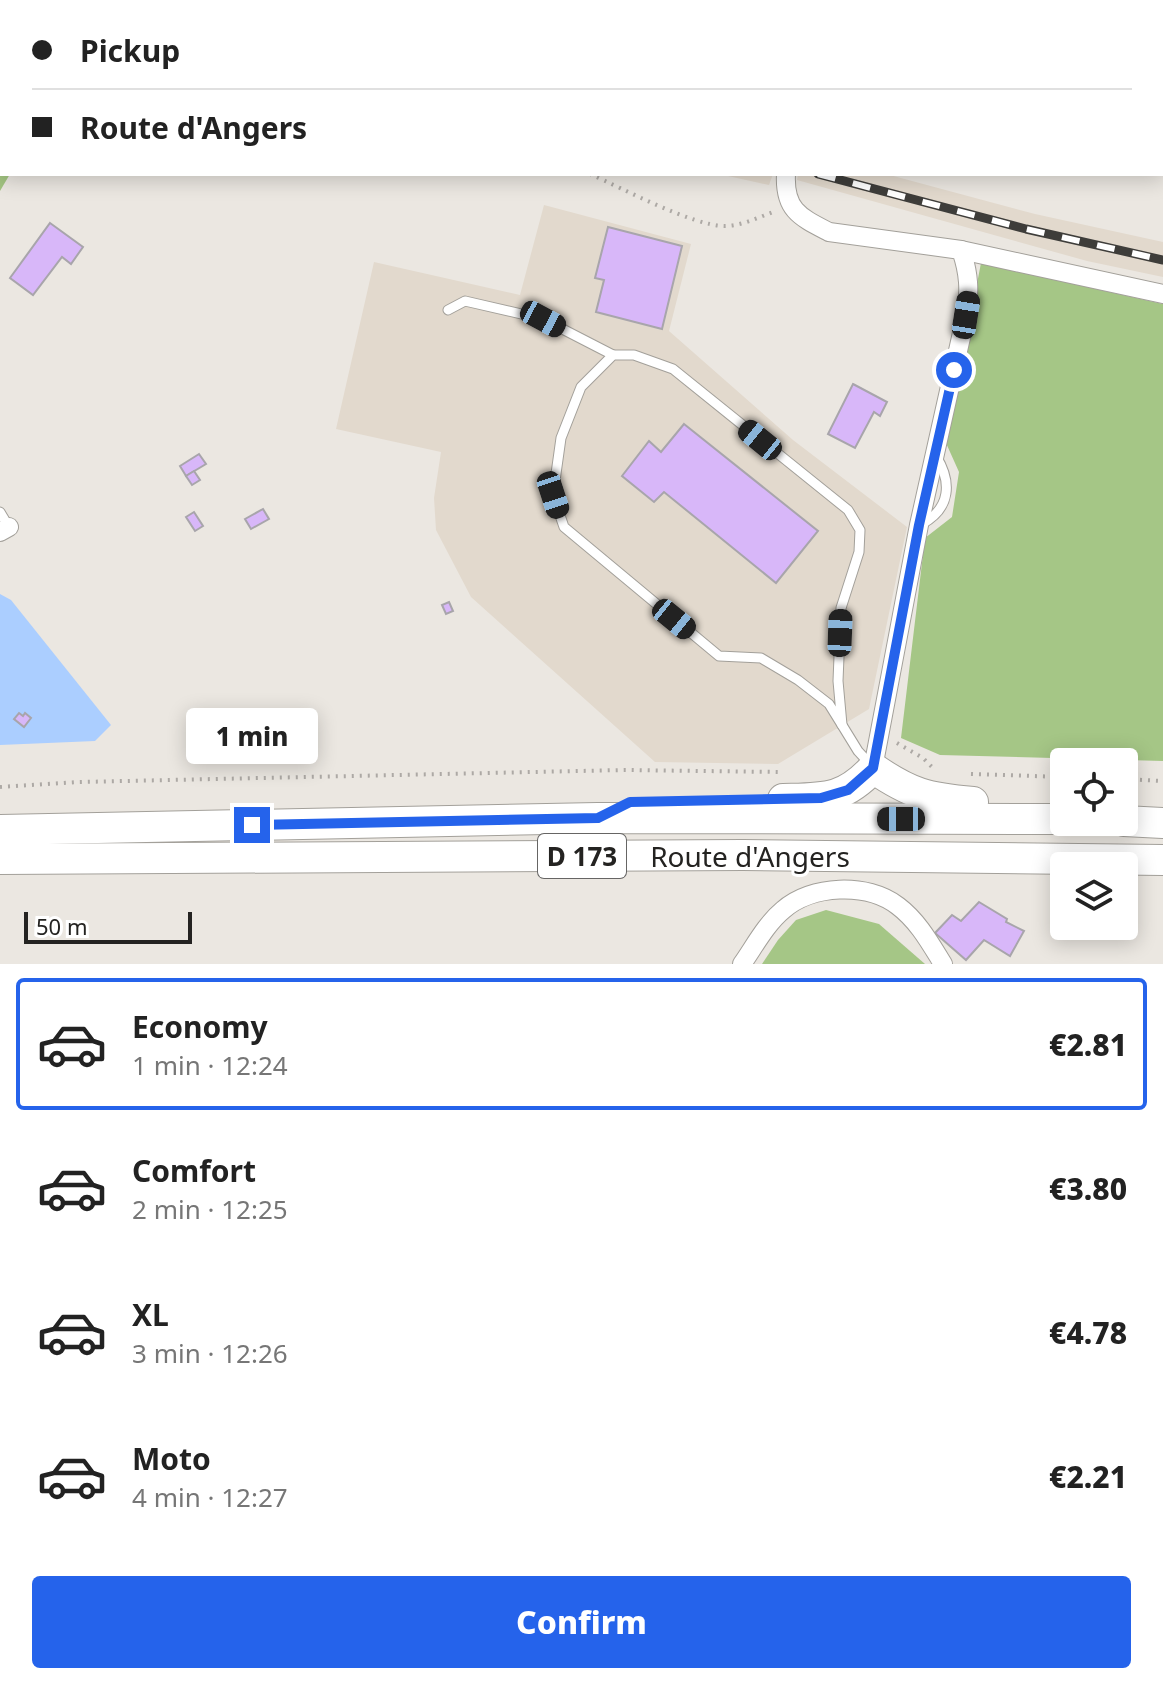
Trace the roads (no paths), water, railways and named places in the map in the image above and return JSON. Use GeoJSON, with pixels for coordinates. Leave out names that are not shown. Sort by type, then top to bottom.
{"type":"FeatureCollection","features":[{"type":"Feature","properties":{"kind":"highway"},"geometry":{"type":"LineString","coordinates":[[598,818],[630,802],[821,798],[848,790],[876,755],[911,792],[933,798],[1008,805],[1050,817]]}},
{"type":"Feature","properties":{"kind":"highway","name":"Route d'Angers"},"geometry":{"type":"LineString","coordinates":[[0,830],[598,818],[1050,819]]}},
{"type":"Feature","properties":{"kind":"highway"},"geometry":{"type":"LineString","coordinates":[[1138,822],[1163,823]]}},
{"type":"Feature","properties":{"kind":"highway","name":"Route d'Angers"},"geometry":{"type":"LineString","coordinates":[[0,859],[743,855],[1163,860]]}},
{"type":"Feature","properties":{"kind":"street"},"geometry":{"type":"LineString","coordinates":[[786,176],[790,205],[829,232],[961,250],[1163,294]]}},
{"type":"Feature","properties":{"kind":"street"},"geometry":{"type":"LineString","coordinates":[[876,755],[919,525],[970,292],[961,250]]}},
{"type":"Feature","properties":{"kind":"street"},"geometry":{"type":"LineString","coordinates":[[742,964],[781,911],[814,891],[836,890],[875,895],[896,903],[914,920],[943,964]]}},
{"type":"Feature","properties":{"kind":"lane"},"geometry":{"type":"LineString","coordinates":[[448,310],[465,301],[543,319],[613,355],[634,355],[673,369],[848,510],[860,530],[859,552],[841,608],[838,681],[842,725]]}},
{"type":"Feature","properties":{"kind":"lane"},"geometry":{"type":"LineString","coordinates":[[613,355],[581,387],[561,438],[553,495],[564,527],[719,656],[761,658],[786,672],[829,704],[858,751],[876,755]]}},
{"type":"Feature","properties":{"kind":"water"},"geometry":{"type":"Polygon","coordinates":[[[0,594],[11,600],[111,725],[95,741],[0,745],[0,594]]]}},
{"type":"Feature","properties":{"kind":"railway"},"geometry":{"type":"LineString","coordinates":[[826,176],[1026,229],[1163,260]]}}]}
